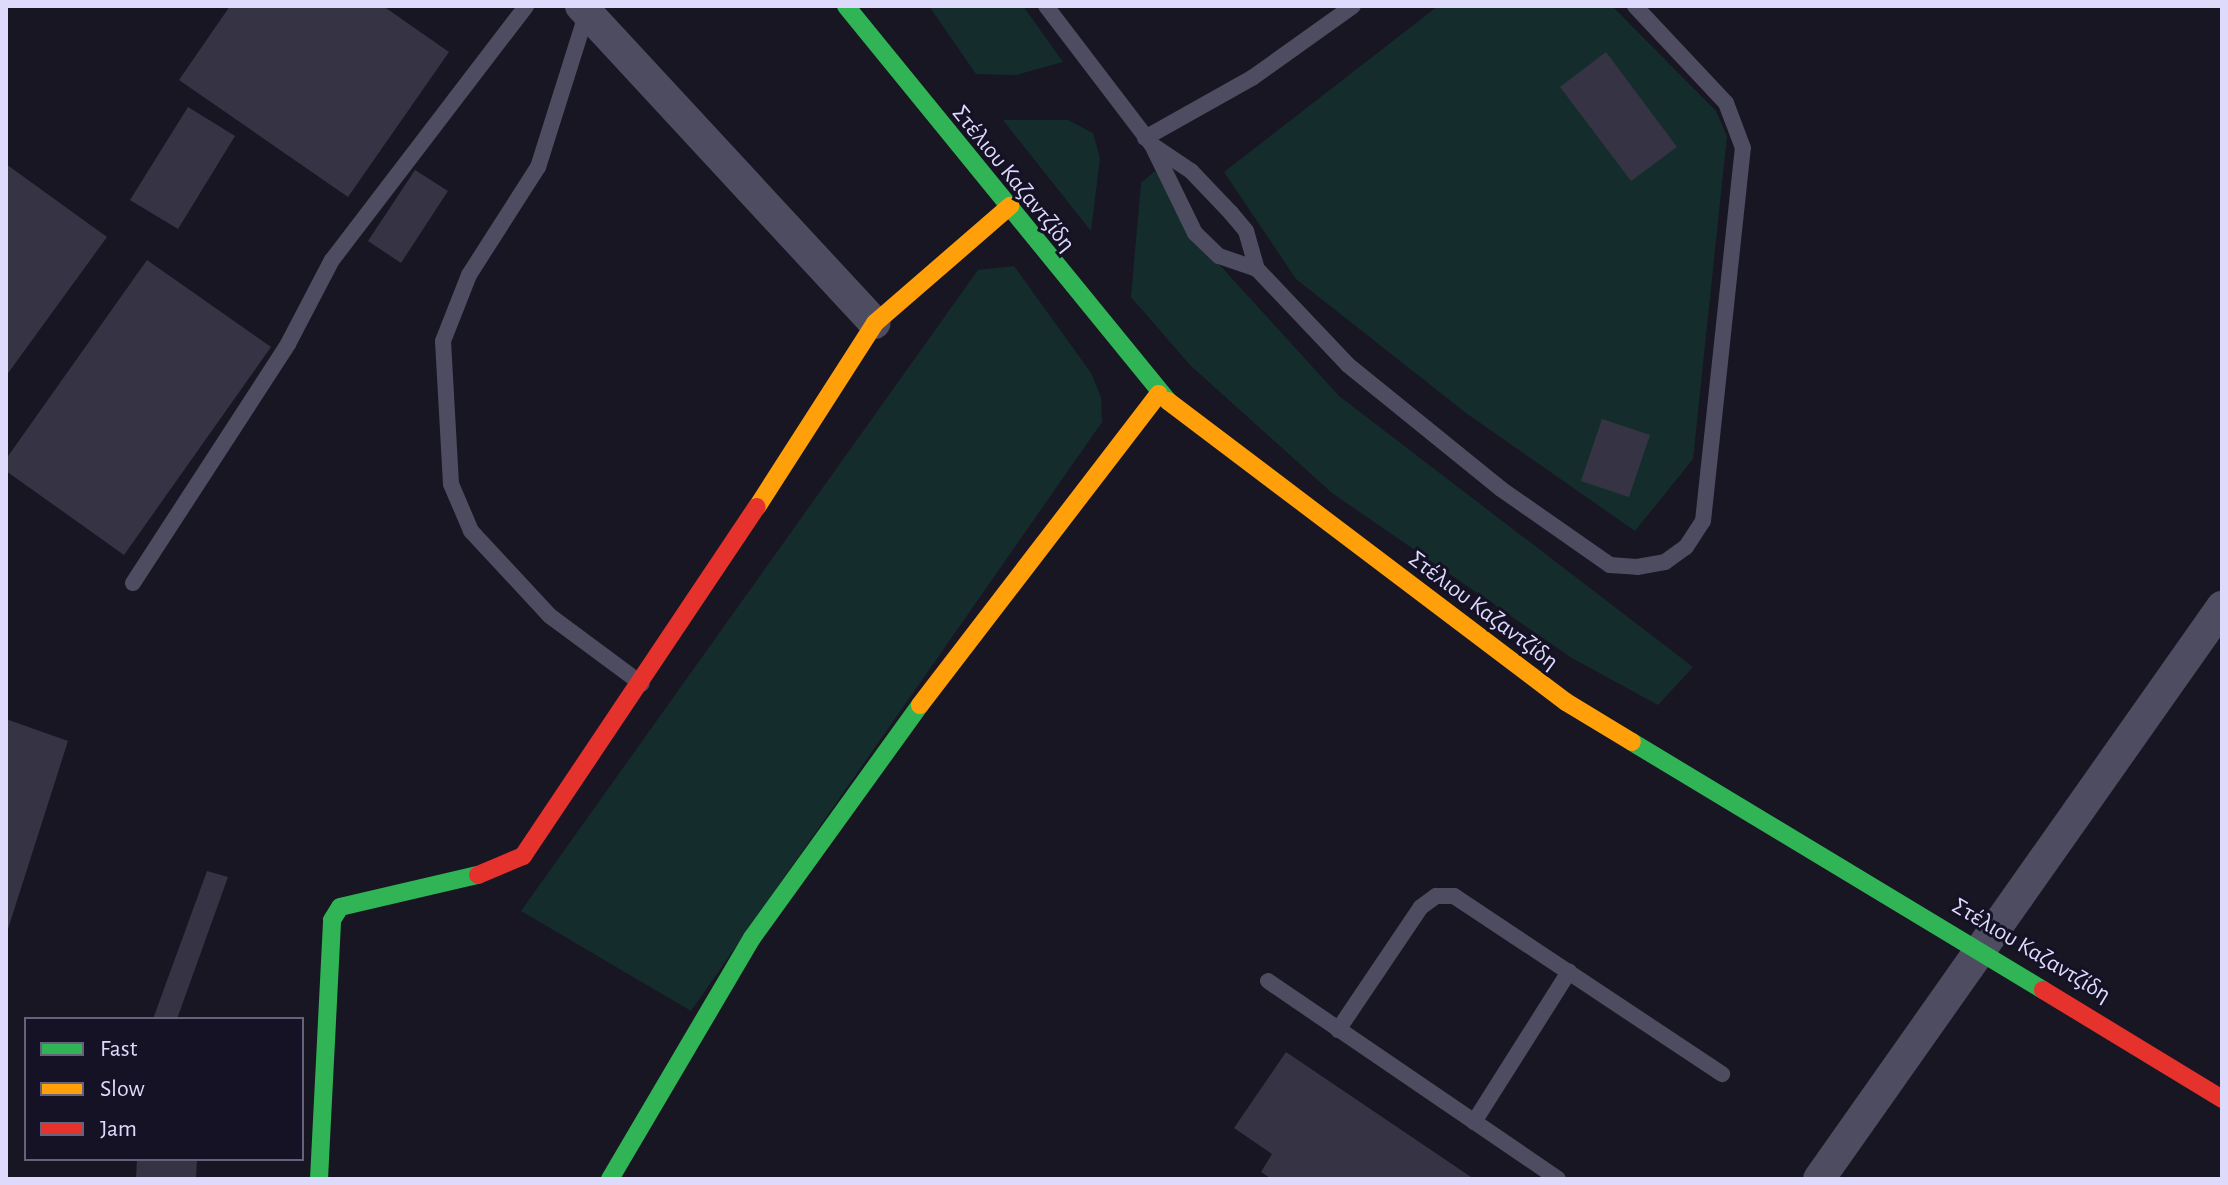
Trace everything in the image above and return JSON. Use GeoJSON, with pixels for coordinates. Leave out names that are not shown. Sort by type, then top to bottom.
{"type":"FeatureCollection","features":[{"type":"Feature","properties":{"kind":"street","name":"Στέλιου Καζαντζίδη"},"geometry":{"type":"LineString","coordinates":[[846,6],[925,111],[1010,206],[1092,318],[1159,394],[1566,702],[1981,948],[2222,1099]]}},
{"type":"Feature","properties":{"kind":"street"},"geometry":{"type":"LineString","coordinates":[[587,8],[875,323]]}},
{"type":"Feature","properties":{"kind":"street"},"geometry":{"type":"LineString","coordinates":[[319,1179],[332,920],[340,907],[515,862],[643,684],[875,323],[1010,206]]}},
{"type":"Feature","properties":{"kind":"street"},"geometry":{"type":"LineString","coordinates":[[610,1179],[752,938],[951,661],[1159,394]]}},
{"type":"Feature","properties":{"kind":"street"},"geometry":{"type":"LineString","coordinates":[[1819,1179],[2222,607]]}},
{"type":"Feature","properties":{"kind":"lane"},"geometry":{"type":"LineString","coordinates":[[133,583],[288,344],[332,260],[526,6]]}},
{"type":"Feature","properties":{"kind":"lane"},"geometry":{"type":"LineString","coordinates":[[1046,6],[1148,142],[1173,199],[1204,244],[1229,261],[1257,269]]}},
{"type":"Feature","properties":{"kind":"lane"},"geometry":{"type":"LineString","coordinates":[[1148,142],[1252,78],[1353,6]]}},
{"type":"Feature","properties":{"kind":"lane"},"geometry":{"type":"LineString","coordinates":[[1148,142],[1191,171],[1235,217],[1257,269],[1348,365],[1501,489],[1610,565],[1665,562],[1686,547],[1703,521],[1743,148],[1726,103],[1635,6]]}},
{"type":"Feature","properties":{"kind":"lane"},"geometry":{"type":"LineString","coordinates":[[587,8],[538,167],[469,275],[443,341],[451,484],[471,531],[550,616],[643,684]]}},
{"type":"Feature","properties":{"kind":"lane"},"geometry":{"type":"LineString","coordinates":[[1338,1030],[1421,907],[1436,896],[1454,896],[1722,1074]]}},
{"type":"Feature","properties":{"kind":"lane"},"geometry":{"type":"LineString","coordinates":[[1474,1122],[1569,972]]}},
{"type":"Feature","properties":{"kind":"lane"},"geometry":{"type":"LineString","coordinates":[[1268,981],[1558,1179]]}},
{"type":"Feature","properties":{"kind":"green space"},"geometry":{"type":"Polygon","coordinates":[[[929,6],[1023,6],[1063,62],[1016,75],[976,74],[929,6]]]}},
{"type":"Feature","properties":{"kind":"green space"},"geometry":{"type":"Polygon","coordinates":[[[1438,6],[1612,6],[1716,111],[1727,136],[1693,459],[1635,531],[1466,413],[1296,279],[1224,172],[1438,6]]]}},
{"type":"Feature","properties":{"kind":"green space"},"geometry":{"type":"Polygon","coordinates":[[[1003,120],[1068,120],[1093,133],[1100,158],[1091,231],[1003,120]]]}},
{"type":"Feature","properties":{"kind":"green space"},"geometry":{"type":"Polygon","coordinates":[[[1155,171],[1206,250],[1339,396],[1693,667],[1658,705],[1572,658],[1332,493],[1190,365],[1131,297],[1141,183],[1155,171]]]}},
{"type":"Feature","properties":{"kind":"green space"},"geometry":{"type":"Polygon","coordinates":[[[1014,266],[1091,373],[1101,397],[1102,422],[691,1011],[521,911],[978,270],[1014,266]]]}},
{"type":"Feature","properties":{"kind":"building"},"geometry":{"type":"Polygon","coordinates":[[[230,6],[383,6],[449,52],[348,197],[179,80],[230,6]]]}},
{"type":"Feature","properties":{"kind":"building"},"geometry":{"type":"Polygon","coordinates":[[[1606,52],[1677,147],[1631,181],[1560,87],[1606,52]]]}},
{"type":"Feature","properties":{"kind":"building"},"geometry":{"type":"Polygon","coordinates":[[[188,107],[235,136],[178,229],[130,200],[188,107]]]}},
{"type":"Feature","properties":{"kind":"building"},"geometry":{"type":"Polygon","coordinates":[[[6,164],[107,237],[6,376],[6,164]]]}},
{"type":"Feature","properties":{"kind":"building"},"geometry":{"type":"Polygon","coordinates":[[[415,170],[448,191],[401,263],[368,241],[415,170]]]}},
{"type":"Feature","properties":{"kind":"building"},"geometry":{"type":"Polygon","coordinates":[[[147,260],[271,347],[124,555],[6,471],[6,459],[147,260]]]}},
{"type":"Feature","properties":{"kind":"building"},"geometry":{"type":"Polygon","coordinates":[[[1602,419],[1650,435],[1629,497],[1581,481],[1602,419]]]}},
{"type":"Feature","properties":{"kind":"building"},"geometry":{"type":"Polygon","coordinates":[[[6,719],[68,741],[7,932],[6,932],[6,719]]]}},
{"type":"Feature","properties":{"kind":"building"},"geometry":{"type":"Polygon","coordinates":[[[207,871],[228,877],[178,1017],[154,1017],[207,871]]]}},
{"type":"Feature","properties":{"kind":"building"},"geometry":{"type":"Polygon","coordinates":[[[1286,1052],[1474,1179],[1272,1179],[1261,1172],[1272,1154],[1234,1128],[1286,1052]]]}},
{"type":"Feature","properties":{"kind":"building"},"geometry":{"type":"Polygon","coordinates":[[[137,1161],[197,1161],[196,1179],[136,1179],[137,1161]]]}},
{"type":"Feature","properties":{"kind":"traffic: fast"},"geometry":{"type":"LineString","coordinates":[[846,6],[1168,401]]}},
{"type":"Feature","properties":{"kind":"traffic: fast"},"geometry":{"type":"LineString","coordinates":[[610,1179],[752,938],[920,705]]}},
{"type":"Feature","properties":{"kind":"traffic: fast"},"geometry":{"type":"LineString","coordinates":[[1632,742],[2043,990]]}},
{"type":"Feature","properties":{"kind":"traffic: fast"},"geometry":{"type":"LineString","coordinates":[[319,1179],[332,920],[340,907],[478,875]]}},
{"type":"Feature","properties":{"kind":"traffic: slow"},"geometry":{"type":"LineString","coordinates":[[757,507],[875,323],[1010,206]]}},
{"type":"Feature","properties":{"kind":"traffic: slow"},"geometry":{"type":"LineString","coordinates":[[920,705],[1159,394]]}},
{"type":"Feature","properties":{"kind":"traffic: slow"},"geometry":{"type":"LineString","coordinates":[[1168,401],[1566,702],[1632,742]]}},
{"type":"Feature","properties":{"kind":"traffic: jam"},"geometry":{"type":"LineString","coordinates":[[478,875],[523,856],[757,507]]}},
{"type":"Feature","properties":{"kind":"traffic: jam"},"geometry":{"type":"LineString","coordinates":[[2043,990],[2222,1099]]}}]}
